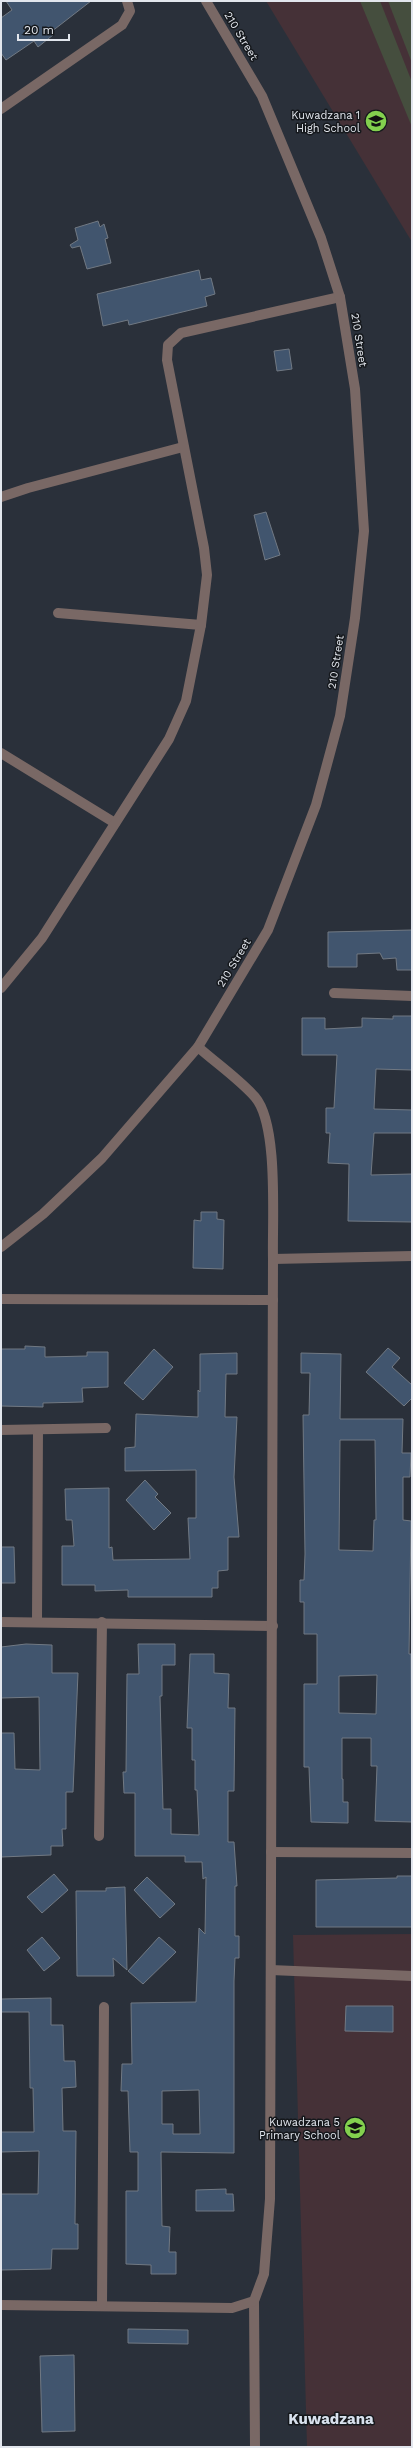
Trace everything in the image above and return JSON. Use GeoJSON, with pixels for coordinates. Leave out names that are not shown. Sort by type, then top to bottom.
{"type":"FeatureCollection","features":[{"type":"Feature","properties":{"kind":"street"},"geometry":{"type":"LineString","coordinates":[[1,110],[122,24],[130,10],[127,1]]}},
{"type":"Feature","properties":{"kind":"street","name":"210 Street"},"geometry":{"type":"LineString","coordinates":[[1,1247],[60,1198],[102,1158],[198,1047],[268,930],[288,882],[316,805],[340,716],[355,618],[364,531],[355,389],[340,297],[320,238],[262,96],[206,1]]}},
{"type":"Feature","properties":{"kind":"street"},"geometry":{"type":"LineString","coordinates":[[3,981],[42,938],[169,739],[186,700],[201,625],[207,575],[204,548],[183,448],[167,360],[168,345],[181,333],[340,297]]}},
{"type":"Feature","properties":{"kind":"street"},"geometry":{"type":"LineString","coordinates":[[1,497],[28,488],[183,448]]}},
{"type":"Feature","properties":{"kind":"street"},"geometry":{"type":"LineString","coordinates":[[58,613],[201,625]]}},
{"type":"Feature","properties":{"kind":"street"},"geometry":{"type":"LineString","coordinates":[[1,753],[115,823]]}},
{"type":"Feature","properties":{"kind":"street"},"geometry":{"type":"LineString","coordinates":[[334,993],[412,996]]}},
{"type":"Feature","properties":{"kind":"street"},"geometry":{"type":"LineString","coordinates":[[198,1047],[256,1098],[265,1115],[270,1137],[273,1259],[270,2199],[264,2274],[254,2301],[255,2447]]}},
{"type":"Feature","properties":{"kind":"street"},"geometry":{"type":"LineString","coordinates":[[273,1259],[412,1256]]}},
{"type":"Feature","properties":{"kind":"street"},"geometry":{"type":"LineString","coordinates":[[1,1299],[273,1300]]}},
{"type":"Feature","properties":{"kind":"street"},"geometry":{"type":"LineString","coordinates":[[1,1430],[106,1428]]}},
{"type":"Feature","properties":{"kind":"street"},"geometry":{"type":"LineString","coordinates":[[37,1621],[38,1430]]}},
{"type":"Feature","properties":{"kind":"street"},"geometry":{"type":"LineString","coordinates":[[1,1622],[37,1621],[272,1626]]}},
{"type":"Feature","properties":{"kind":"street"},"geometry":{"type":"LineString","coordinates":[[99,1836],[102,1622]]}},
{"type":"Feature","properties":{"kind":"street"},"geometry":{"type":"LineString","coordinates":[[271,1852],[412,1853]]}},
{"type":"Feature","properties":{"kind":"street"},"geometry":{"type":"LineString","coordinates":[[271,1970],[412,1976]]}},
{"type":"Feature","properties":{"kind":"street"},"geometry":{"type":"LineString","coordinates":[[102,2306],[104,2006]]}},
{"type":"Feature","properties":{"kind":"street"},"geometry":{"type":"LineString","coordinates":[[1,2305],[232,2308],[254,2301]]}},
{"type":"Feature","properties":{"kind":"shaded area","name":"Kuwadzana 1 High School"},"geometry":{"type":"Polygon","coordinates":[[[266,1],[412,1],[412,242],[266,1]]]}},
{"type":"Feature","properties":{"kind":"shaded area","name":"Kuwadzana 5 Primary School"},"geometry":{"type":"Polygon","coordinates":[[[412,1934],[412,2447],[307,2447],[293,1935],[412,1934]]]}},
{"type":"Feature","properties":{"kind":"green space"},"geometry":{"type":"Polygon","coordinates":[[[360,1],[380,1],[412,82],[412,127],[360,1]]]}},
{"type":"Feature","properties":{"kind":"green space"},"geometry":{"type":"Polygon","coordinates":[[[388,1],[412,1],[412,63],[388,1]]]}},
{"type":"Feature","properties":{"kind":"building"},"geometry":{"type":"Polygon","coordinates":[[[6,1],[91,1],[51,32],[53,35],[38,47],[34,41],[6,60],[1,53],[1,18],[12,10],[6,1]]]}},
{"type":"Feature","properties":{"kind":"building"},"geometry":{"type":"Polygon","coordinates":[[[98,221],[100,227],[104,224],[108,238],[105,239],[111,263],[87,269],[80,246],[72,248],[70,245],[78,240],[75,228],[98,221]]]}},
{"type":"Feature","properties":{"kind":"building"},"geometry":{"type":"Polygon","coordinates":[[[199,270],[201,280],[211,278],[215,294],[205,297],[207,306],[129,325],[128,320],[103,326],[97,294],[199,270]]]}},
{"type":"Feature","properties":{"kind":"building"},"geometry":{"type":"Polygon","coordinates":[[[289,349],[292,369],[277,371],[274,351],[289,349]]]}},
{"type":"Feature","properties":{"kind":"building"},"geometry":{"type":"Polygon","coordinates":[[[266,512],[280,555],[265,560],[254,515],[266,512]]]}},
{"type":"Feature","properties":{"kind":"building"},"geometry":{"type":"Polygon","coordinates":[[[412,930],[412,970],[397,970],[396,958],[383,959],[380,953],[357,954],[357,967],[328,967],[328,932],[412,930]]]}},
{"type":"Feature","properties":{"kind":"building"},"geometry":{"type":"Polygon","coordinates":[[[393,1016],[412,1016],[412,1070],[376,1069],[374,1109],[412,1110],[412,1133],[374,1133],[371,1175],[412,1174],[412,1222],[348,1221],[349,1164],[328,1163],[330,1133],[326,1133],[326,1108],[334,1108],[337,1055],[302,1055],[302,1018],[325,1018],[325,1029],[362,1027],[362,1018],[393,1019],[393,1016]]]}},
{"type":"Feature","properties":{"kind":"building"},"geometry":{"type":"Polygon","coordinates":[[[201,1212],[217,1212],[217,1219],[224,1220],[223,1269],[193,1268],[194,1220],[201,1221],[201,1212]]]}},
{"type":"Feature","properties":{"kind":"building"},"geometry":{"type":"Polygon","coordinates":[[[25,1346],[45,1347],[45,1357],[87,1356],[87,1352],[108,1352],[108,1387],[82,1388],[83,1402],[43,1403],[43,1407],[1,1406],[1,1349],[25,1349],[25,1346]]]}},
{"type":"Feature","properties":{"kind":"building"},"geometry":{"type":"Polygon","coordinates":[[[388,1348],[400,1358],[392,1367],[412,1385],[412,1398],[404,1406],[366,1372],[388,1348]]]}},
{"type":"Feature","properties":{"kind":"building"},"geometry":{"type":"Polygon","coordinates":[[[154,1349],[173,1367],[143,1400],[124,1383],[154,1349]]]}},
{"type":"Feature","properties":{"kind":"building"},"geometry":{"type":"Polygon","coordinates":[[[237,1353],[237,1374],[226,1374],[225,1417],[237,1417],[234,1477],[239,1537],[228,1537],[228,1570],[218,1571],[218,1588],[212,1588],[212,1597],[128,1597],[128,1590],[95,1591],[95,1585],[62,1585],[62,1546],[74,1546],[72,1520],[66,1520],[65,1489],[109,1488],[109,1548],[112,1547],[113,1560],[190,1559],[188,1518],[196,1518],[196,1470],[125,1471],[125,1448],[135,1447],[136,1414],[198,1417],[198,1390],[200,1392],[200,1354],[237,1353]]]}},
{"type":"Feature","properties":{"kind":"building"},"geometry":{"type":"Polygon","coordinates":[[[301,1353],[341,1354],[340,1419],[403,1419],[402,1453],[411,1453],[410,1477],[403,1477],[403,1520],[411,1521],[409,1654],[411,1654],[412,1822],[375,1821],[377,1766],[371,1766],[371,1738],[342,1738],[343,1802],[348,1802],[348,1823],[311,1822],[309,1767],[304,1767],[304,1684],[317,1684],[317,1634],[304,1634],[304,1602],[300,1602],[300,1580],[304,1580],[305,1554],[303,1415],[309,1415],[310,1373],[301,1373],[301,1353]],[[340,1440],[339,1550],[373,1551],[374,1520],[376,1520],[375,1440],[340,1440]],[[377,1675],[339,1676],[339,1713],[376,1714],[377,1675]]]}},
{"type":"Feature","properties":{"kind":"building"},"geometry":{"type":"Polygon","coordinates":[[[145,1480],[158,1494],[155,1497],[171,1513],[154,1530],[126,1500],[145,1480]]]}},
{"type":"Feature","properties":{"kind":"building"},"geometry":{"type":"Polygon","coordinates":[[[1,1547],[14,1547],[15,1583],[1,1583],[1,1547]]]}},
{"type":"Feature","properties":{"kind":"building"},"geometry":{"type":"Polygon","coordinates":[[[26,1644],[52,1645],[52,1673],[78,1673],[73,1792],[66,1792],[66,1829],[62,1829],[63,1846],[51,1846],[51,1855],[1,1857],[1,1733],[14,1733],[15,1769],[40,1770],[39,1697],[1,1698],[1,1647],[26,1644]]]}},
{"type":"Feature","properties":{"kind":"building"},"geometry":{"type":"Polygon","coordinates":[[[138,1644],[175,1644],[175,1665],[162,1665],[162,1696],[160,1696],[163,1809],[171,1809],[171,1834],[199,1835],[197,1790],[195,1790],[195,1760],[192,1760],[192,1728],[187,1728],[190,1654],[214,1654],[214,1673],[229,1674],[228,1708],[235,1708],[234,1791],[228,1791],[228,1842],[234,1842],[237,1886],[235,1886],[235,1936],[239,1936],[239,1958],[235,1958],[234,1981],[234,2153],[161,2152],[162,2226],[170,2227],[169,2252],[176,2252],[176,2274],[151,2274],[151,2265],[126,2264],[126,2191],[138,2191],[138,2152],[130,2152],[128,2091],[121,2091],[122,2064],[132,2064],[131,2003],[196,2002],[199,1928],[205,1934],[206,1877],[203,1879],[202,1862],[185,1862],[185,1856],[135,1856],[135,1793],[124,1793],[123,1772],[126,1772],[127,1674],[139,1674],[138,1644]],[[199,2090],[162,2091],[162,2124],[173,2124],[173,2134],[200,2134],[199,2090]]]}},
{"type":"Feature","properties":{"kind":"building"},"geometry":{"type":"Polygon","coordinates":[[[54,1874],[68,1890],[42,1913],[27,1897],[54,1874]]]}},
{"type":"Feature","properties":{"kind":"building"},"geometry":{"type":"Polygon","coordinates":[[[397,1876],[412,1876],[412,1927],[316,1927],[316,1880],[397,1878],[397,1876]]]}},
{"type":"Feature","properties":{"kind":"building"},"geometry":{"type":"Polygon","coordinates":[[[147,1877],[175,1904],[160,1918],[134,1890],[147,1877]]]}},
{"type":"Feature","properties":{"kind":"building"},"geometry":{"type":"Polygon","coordinates":[[[125,1887],[127,1970],[113,1958],[114,1976],[77,1976],[76,1891],[106,1891],[106,1888],[125,1887]]]}},
{"type":"Feature","properties":{"kind":"building"},"geometry":{"type":"Polygon","coordinates":[[[42,1937],[60,1958],[44,1971],[27,1950],[42,1937]]]}},
{"type":"Feature","properties":{"kind":"building"},"geometry":{"type":"Polygon","coordinates":[[[159,1937],[176,1952],[143,1984],[128,1971],[159,1937]]]}},
{"type":"Feature","properties":{"kind":"building"},"geometry":{"type":"Polygon","coordinates":[[[51,1998],[51,2025],[63,2025],[64,2061],[75,2061],[76,2087],[62,2088],[63,2131],[76,2131],[75,2224],[78,2224],[78,2249],[52,2249],[51,2269],[1,2270],[1,2194],[38,2194],[39,2151],[1,2152],[1,2132],[34,2132],[33,2088],[30,2088],[29,2012],[1,2012],[1,1999],[51,1998]]]}},
{"type":"Feature","properties":{"kind":"building"},"geometry":{"type":"Polygon","coordinates":[[[346,2006],[393,2006],[393,2032],[345,2031],[346,2006]]]}},
{"type":"Feature","properties":{"kind":"building"},"geometry":{"type":"Polygon","coordinates":[[[226,2189],[226,2194],[233,2194],[234,2211],[196,2211],[196,2190],[226,2189]]]}},
{"type":"Feature","properties":{"kind":"building"},"geometry":{"type":"Polygon","coordinates":[[[128,2329],[188,2330],[188,2344],[128,2343],[128,2329]]]}},
{"type":"Feature","properties":{"kind":"building"},"geometry":{"type":"Polygon","coordinates":[[[74,2355],[75,2431],[42,2432],[40,2356],[74,2355]]]}},
{"type":"Feature","properties":{"kind":"place","name":"Kuwadzana 1 High School"},"geometry":{"type":"Point","coordinates":[376,121]}},
{"type":"Feature","properties":{"kind":"place","name":"Kuwadzana 5 Primary School"},"geometry":{"type":"Point","coordinates":[355,2128]}},
{"type":"Feature","properties":{"kind":"district","name":"Kuwadzana"},"geometry":{"type":"Point","coordinates":[331,2419]}}]}
